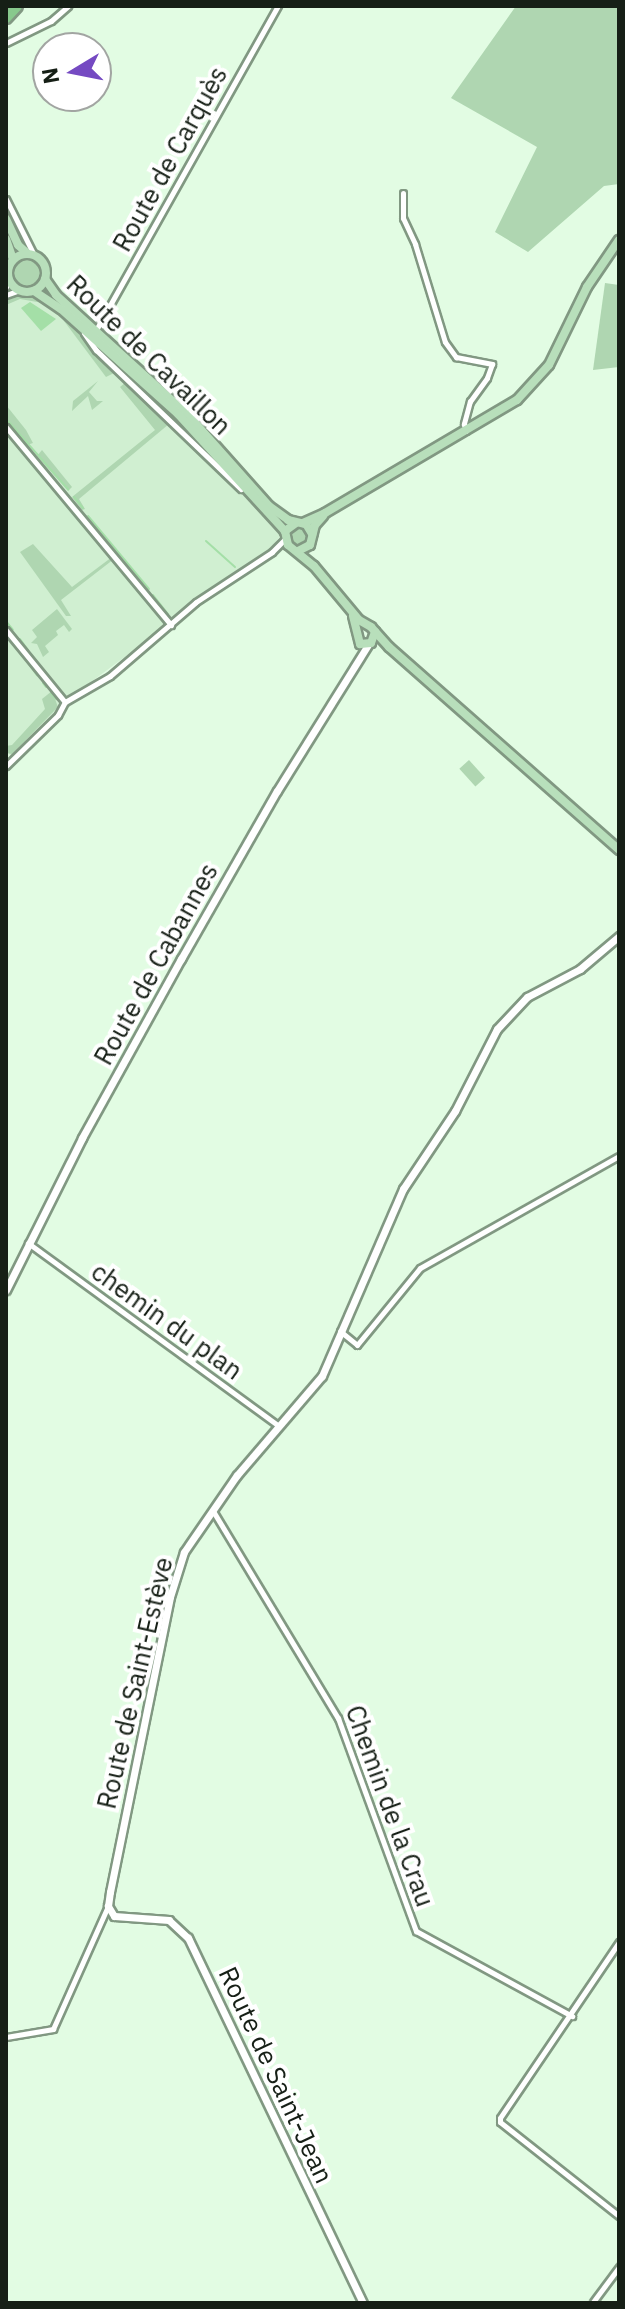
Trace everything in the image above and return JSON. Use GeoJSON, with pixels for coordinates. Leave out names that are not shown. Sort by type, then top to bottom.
{"type":"FeatureCollection","features":[{"type":"Feature","properties":{"kind":"main road"},"geometry":{"type":"LineString","coordinates":[[6,219],[18,245],[44,263],[45,279],[34,291],[20,290],[7,283],[13,259],[6,239]]}},
{"type":"Feature","properties":{"kind":"main road"},"geometry":{"type":"LineString","coordinates":[[285,535],[299,523],[325,513],[511,405],[543,372],[592,279],[619,240]]}},
{"type":"Feature","properties":{"kind":"main road"},"geometry":{"type":"LineString","coordinates":[[13,259],[30,254]]}},
{"type":"Feature","properties":{"kind":"main road","name":"Route de Cavaillon"},"geometry":{"type":"LineString","coordinates":[[45,279],[56,295],[188,415],[259,497],[276,512],[299,523],[312,534]]}},
{"type":"Feature","properties":{"kind":"main road","name":"Route de Cavaillon"},"geometry":{"type":"LineString","coordinates":[[34,291],[48,297],[178,414],[294,549]]}},
{"type":"Feature","properties":{"kind":"main road"},"geometry":{"type":"LineString","coordinates":[[314,566],[308,547],[325,513]]}},
{"type":"Feature","properties":{"kind":"main road"},"geometry":{"type":"LineString","coordinates":[[294,549],[308,547]]}},
{"type":"Feature","properties":{"kind":"main road"},"geometry":{"type":"LineString","coordinates":[[294,549],[314,566],[349,608],[360,628],[357,642],[389,647]]}},
{"type":"Feature","properties":{"kind":"main road"},"geometry":{"type":"LineString","coordinates":[[360,628],[375,632],[619,850]]}},
{"type":"Feature","properties":{"kind":"main road"},"geometry":{"type":"LineString","coordinates":[[370,644],[375,632]]}},
{"type":"Feature","properties":{"kind":"street"},"geometry":{"type":"LineString","coordinates":[[6,43],[51,21],[68,6]]}},
{"type":"Feature","properties":{"kind":"street","name":"Route de Carquès"},"geometry":{"type":"LineString","coordinates":[[96,330],[278,6]]}},
{"type":"Feature","properties":{"kind":"street"},"geometry":{"type":"LineString","coordinates":[[403,193],[403,218],[415,244],[445,343],[456,357],[492,364],[493,369],[466,413],[466,432]]}},
{"type":"Feature","properties":{"kind":"street"},"geometry":{"type":"LineString","coordinates":[[6,199],[30,254]]}},
{"type":"Feature","properties":{"kind":"street"},"geometry":{"type":"LineString","coordinates":[[6,295],[20,290]]}},
{"type":"Feature","properties":{"kind":"street"},"geometry":{"type":"LineString","coordinates":[[6,427],[171,625]]}},
{"type":"Feature","properties":{"kind":"street"},"geometry":{"type":"LineString","coordinates":[[65,702],[72,701],[110,676],[196,602],[272,552],[285,535]]}},
{"type":"Feature","properties":{"kind":"street"},"geometry":{"type":"LineString","coordinates":[[272,552],[294,549]]}},
{"type":"Feature","properties":{"kind":"street"},"geometry":{"type":"LineString","coordinates":[[6,630],[65,702]]}},
{"type":"Feature","properties":{"kind":"street","name":"Route de Cabannes"},"geometry":{"type":"LineString","coordinates":[[355,666],[357,642]]}},
{"type":"Feature","properties":{"kind":"street","name":"Route de Cabannes"},"geometry":{"type":"LineString","coordinates":[[6,1290],[181,959],[370,644]]}},
{"type":"Feature","properties":{"kind":"street"},"geometry":{"type":"LineString","coordinates":[[6,766],[58,715],[65,702]]}},
{"type":"Feature","properties":{"kind":"street","name":"Route de Saint-Estève"},"geometry":{"type":"LineString","coordinates":[[108,1906],[174,1579],[184,1552],[212,1510],[322,1376],[339,1330],[403,1189],[455,1111],[497,1029],[527,997],[587,965],[619,936]]}},
{"type":"Feature","properties":{"kind":"street"},"geometry":{"type":"LineString","coordinates":[[339,1330],[357,1345],[420,1268],[619,1156]]}},
{"type":"Feature","properties":{"kind":"street","name":"chemin du plan"},"geometry":{"type":"LineString","coordinates":[[30,1244],[280,1427]]}},
{"type":"Feature","properties":{"kind":"street","name":"Chemin de la Crau"},"geometry":{"type":"LineString","coordinates":[[212,1510],[338,1718],[416,1931],[572,2016]]}},
{"type":"Feature","properties":{"kind":"street"},"geometry":{"type":"LineString","coordinates":[[6,2037],[53,2029],[108,1906]]}},
{"type":"Feature","properties":{"kind":"street","name":"Route de Saint-Jean"},"geometry":{"type":"LineString","coordinates":[[108,1906],[114,1916],[169,1920],[188,1938],[363,2303]]}},
{"type":"Feature","properties":{"kind":"street"},"geometry":{"type":"LineString","coordinates":[[619,1942],[500,2122],[619,2216]]}},
{"type":"Feature","properties":{"kind":"street"},"geometry":{"type":"LineString","coordinates":[[593,2302],[619,2267]]}},
{"type":"Feature","properties":{"kind":"shaded area"},"geometry":{"type":"Polygon","coordinates":[[[516,6],[619,6],[619,184],[604,186],[528,252],[495,232],[537,147],[451,98],[516,6]]]}},
{"type":"Feature","properties":{"kind":"shaded area"},"geometry":{"type":"Polygon","coordinates":[[[27,258],[38,262],[42,273],[38,284],[27,288],[16,284],[12,273],[16,262],[27,258]]]}},
{"type":"Feature","properties":{"kind":"shaded area"},"geometry":{"type":"Polygon","coordinates":[[[6,271],[11,290],[40,297],[281,535],[269,550],[72,696],[11,756],[6,750],[6,271]]]}},
{"type":"Feature","properties":{"kind":"shaded area"},"geometry":{"type":"Polygon","coordinates":[[[605,283],[619,285],[619,367],[593,370],[605,283]]]}},
{"type":"Feature","properties":{"kind":"shaded area"},"geometry":{"type":"Polygon","coordinates":[[[17,294],[44,299],[74,325],[114,373],[106,377],[61,317],[43,303],[20,299],[6,305],[6,299],[17,294]]]}},
{"type":"Feature","properties":{"kind":"shaded area"},"geometry":{"type":"Polygon","coordinates":[[[30,302],[56,319],[41,331],[21,308],[30,302]]]}},
{"type":"Feature","properties":{"kind":"shaded area"},"geometry":{"type":"Polygon","coordinates":[[[98,381],[89,392],[97,401],[103,401],[92,410],[88,396],[72,411],[73,401],[98,381]]]}},
{"type":"Feature","properties":{"kind":"shaded area"},"geometry":{"type":"Polygon","coordinates":[[[126,382],[169,424],[79,499],[85,509],[82,510],[72,497],[155,430],[120,387],[126,382]]]}},
{"type":"Feature","properties":{"kind":"shaded area"},"geometry":{"type":"Polygon","coordinates":[[[6,405],[33,443],[27,445],[6,423],[6,405]]]}},
{"type":"Feature","properties":{"kind":"shaded area"},"geometry":{"type":"Polygon","coordinates":[[[42,450],[72,487],[68,491],[37,456],[42,450]]]}},
{"type":"Feature","properties":{"kind":"shaded area"},"geometry":{"type":"Polygon","coordinates":[[[299,526],[306,529],[309,536],[306,543],[299,546],[292,543],[289,536],[292,529],[299,526]]]}},
{"type":"Feature","properties":{"kind":"shaded area"},"geometry":{"type":"Polygon","coordinates":[[[33,544],[72,587],[112,557],[114,559],[61,600],[71,616],[66,616],[20,552],[33,544]]]}},
{"type":"Feature","properties":{"kind":"shaded area"},"geometry":{"type":"Polygon","coordinates":[[[57,609],[72,629],[69,632],[64,625],[56,631],[58,635],[45,646],[49,652],[43,657],[37,644],[31,643],[37,637],[32,630],[57,609]]]}},
{"type":"Feature","properties":{"kind":"shaded area"},"geometry":{"type":"Polygon","coordinates":[[[52,691],[58,707],[12,754],[6,753],[6,746],[12,745],[45,709],[42,699],[52,691]]]}},
{"type":"Feature","properties":{"kind":"shaded area"},"geometry":{"type":"Polygon","coordinates":[[[469,760],[485,778],[475,787],[459,769],[469,760]]]}},
{"type":"Feature","properties":{"kind":"waterway"},"geometry":{"type":"LineString","coordinates":[[6,419],[68,489]]}},
{"type":"Feature","properties":{"kind":"waterway"},"geometry":{"type":"LineString","coordinates":[[74,497],[83,508]]}},
{"type":"Feature","properties":{"kind":"waterway"},"geometry":{"type":"LineString","coordinates":[[88,516],[149,589]]}},
{"type":"Feature","properties":{"kind":"waterway"},"geometry":{"type":"LineString","coordinates":[[98,541],[106,552]]}},
{"type":"Feature","properties":{"kind":"waterway"},"geometry":{"type":"LineString","coordinates":[[206,541],[235,567]]}},
{"type":"Feature","properties":{"kind":"waterway"},"geometry":{"type":"LineString","coordinates":[[118,566],[134,586]]}},
{"type":"Feature","properties":{"kind":"waterway"},"geometry":{"type":"LineString","coordinates":[[139,591],[148,603]]}},
{"type":"Feature","properties":{"kind":"waterway"},"geometry":{"type":"LineString","coordinates":[[153,595],[168,614]]}},
{"type":"Feature","properties":{"kind":"waterway"},"geometry":{"type":"LineString","coordinates":[[6,621],[13,630]]}},
{"type":"Feature","properties":{"kind":"waterway"},"geometry":{"type":"LineString","coordinates":[[20,639],[28,650]]}},
{"type":"Feature","properties":{"kind":"waterway"},"geometry":{"type":"LineString","coordinates":[[31,654],[43,670]]}},
{"type":"Feature","properties":{"kind":"waterway"},"geometry":{"type":"LineString","coordinates":[[26,660],[37,675]]}},
{"type":"Feature","properties":{"kind":"waterway"},"geometry":{"type":"LineString","coordinates":[[50,679],[58,689]]}},
{"type":"Feature","properties":{"kind":"waterway"},"geometry":{"type":"LineString","coordinates":[[43,683],[46,687]]}},
{"type":"Feature","properties":{"kind":"waterway"},"geometry":{"type":"LineString","coordinates":[[51,693],[56,699]]}}]}
